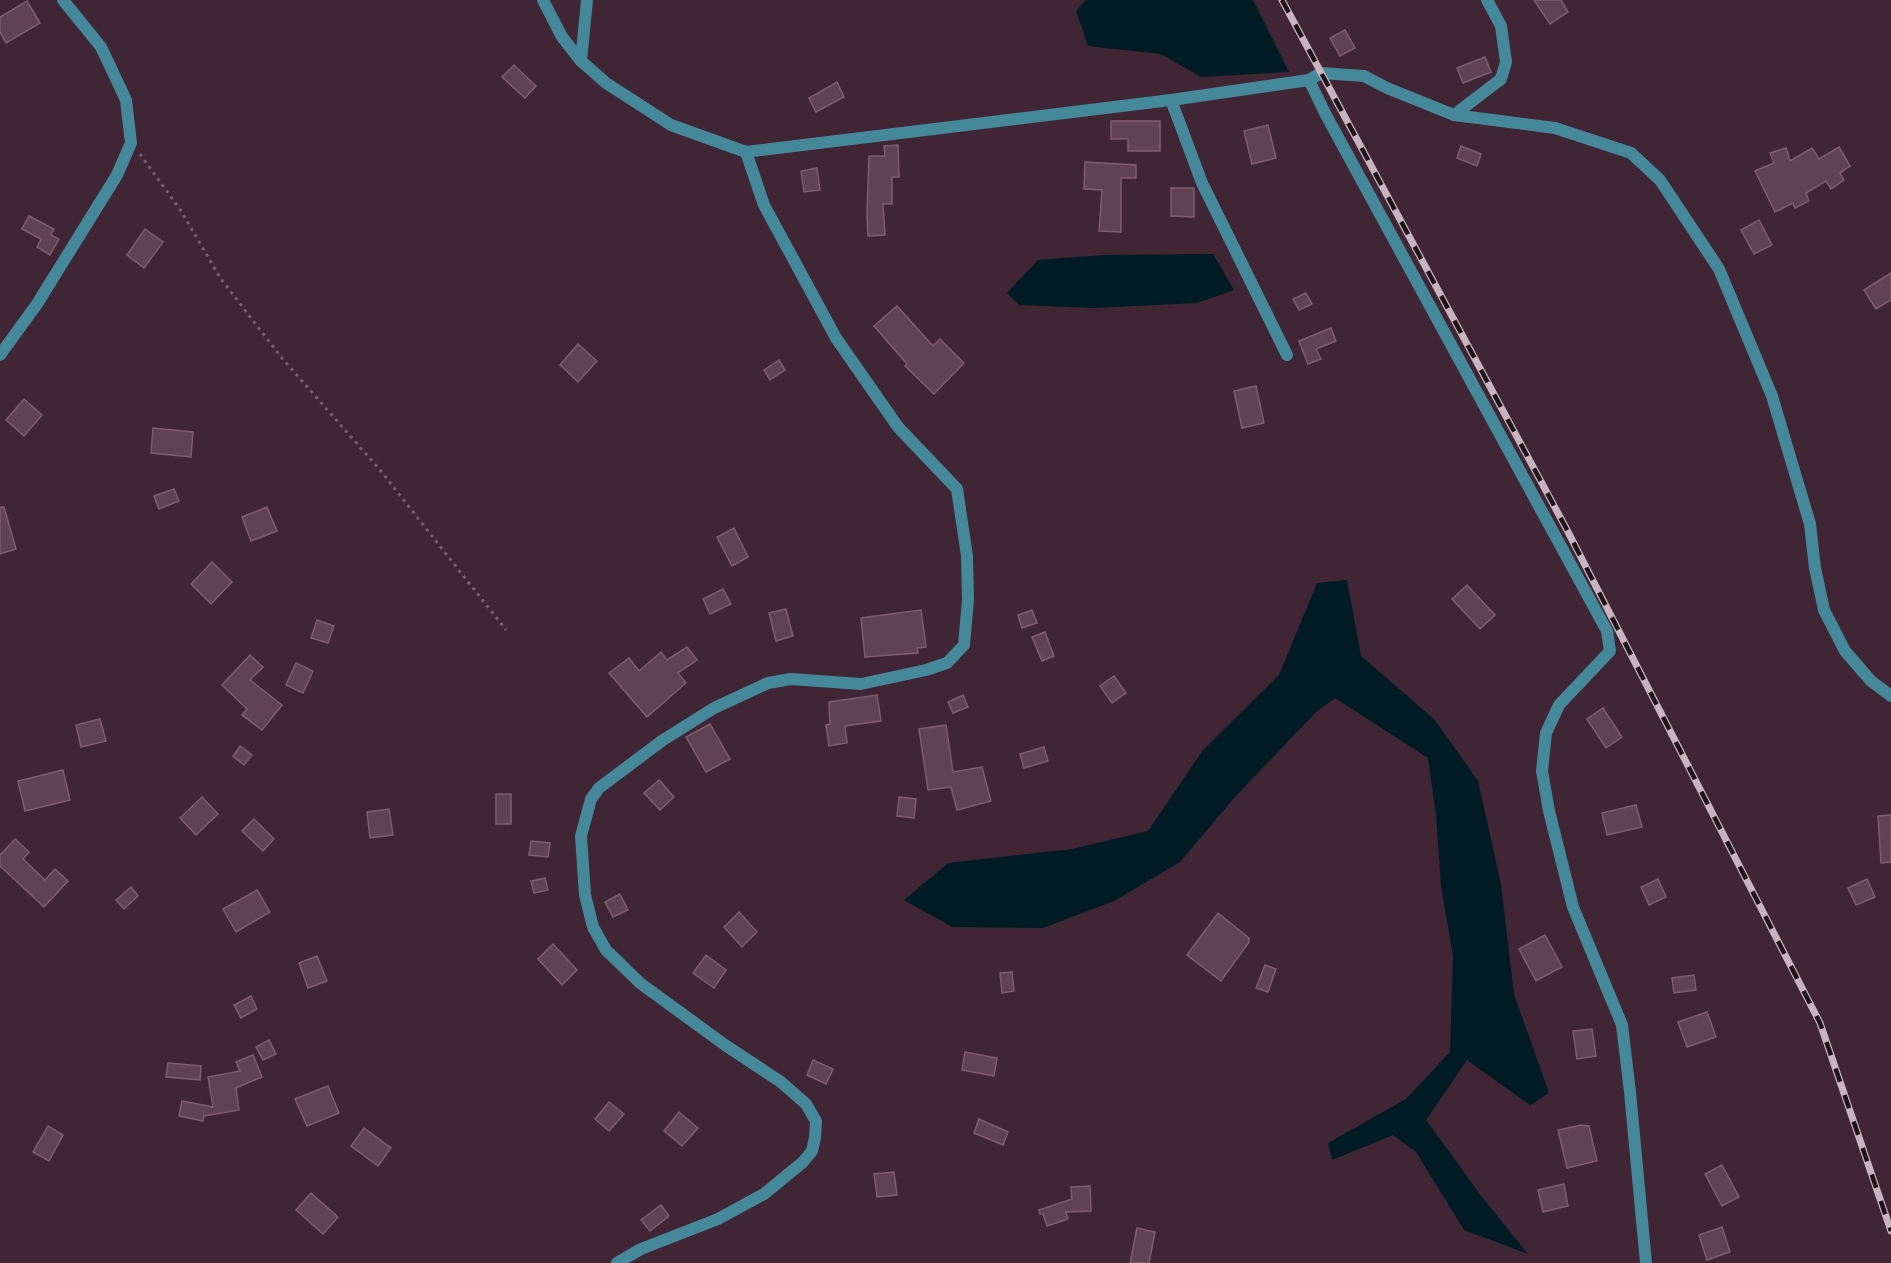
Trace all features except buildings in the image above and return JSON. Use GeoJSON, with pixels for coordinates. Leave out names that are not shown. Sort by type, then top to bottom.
{"type":"FeatureCollection","features":[{"type":"Feature","properties":{"kind":"street"},"geometry":{"type":"LineString","coordinates":[[0,356],[37,304],[117,175],[131,143],[126,100],[101,46],[63,0]]}},
{"type":"Feature","properties":{"kind":"street"},"geometry":{"type":"LineString","coordinates":[[543,0],[562,36],[581,61],[606,83],[671,124],[746,152],[1171,100],[1309,80],[1321,73],[1364,76],[1387,88],[1454,115],[1555,129],[1631,153],[1660,180],[1719,269],[1772,396],[1810,524],[1815,568],[1824,610],[1845,651],[1871,681],[1891,696]]}},
{"type":"Feature","properties":{"kind":"street"},"geometry":{"type":"LineString","coordinates":[[581,61],[587,0]]}},
{"type":"Feature","properties":{"kind":"street"},"geometry":{"type":"LineString","coordinates":[[1454,115],[1501,79],[1506,62],[1501,26],[1487,0]]}},
{"type":"Feature","properties":{"kind":"street"},"geometry":{"type":"LineString","coordinates":[[1309,80],[1607,631],[1610,651],[1558,705],[1546,733],[1542,771],[1549,811],[1573,907],[1622,1025],[1646,1263]]}},
{"type":"Feature","properties":{"kind":"street"},"geometry":{"type":"LineString","coordinates":[[1171,100],[1202,183],[1287,355]]}},
{"type":"Feature","properties":{"kind":"street"},"geometry":{"type":"LineString","coordinates":[[617,1263],[641,1249],[718,1219],[764,1194],[803,1162],[812,1151],[816,1121],[806,1104],[781,1082],[725,1045],[640,982],[606,950],[593,927],[585,895],[581,836],[591,798],[599,788],[663,740],[714,708],[768,683],[791,679],[861,684],[926,670],[947,663],[964,645],[968,600],[967,556],[957,489],[898,428],[836,338],[764,205],[746,152]]}},
{"type":"Feature","properties":{"kind":"path"},"geometry":{"type":"LineString","coordinates":[[131,143],[181,211],[221,279],[274,348],[380,470],[506,630]]}},
{"type":"Feature","properties":{"kind":"water"},"geometry":{"type":"Polygon","coordinates":[[[1086,0],[1253,0],[1289,72],[1201,77],[1161,54],[1088,46],[1076,11],[1086,0]]]}},
{"type":"Feature","properties":{"kind":"water"},"geometry":{"type":"Polygon","coordinates":[[[1213,254],[1234,290],[1197,303],[1095,308],[1019,305],[1007,293],[1038,260],[1104,255],[1213,254]]]}},
{"type":"Feature","properties":{"kind":"water"},"geometry":{"type":"Polygon","coordinates":[[[1347,580],[1361,656],[1435,720],[1478,781],[1501,884],[1514,994],[1549,1093],[1530,1105],[1467,1060],[1426,1120],[1482,1197],[1528,1254],[1464,1230],[1416,1152],[1393,1135],[1332,1160],[1328,1143],[1406,1099],[1450,1052],[1453,956],[1441,886],[1436,815],[1428,758],[1335,698],[1316,712],[1235,797],[1180,862],[1114,901],[1043,928],[952,927],[904,900],[948,863],[1072,849],[1148,831],[1203,750],[1279,675],[1317,583],[1347,580]]]}},
{"type":"Feature","properties":{"kind":"railway"},"geometry":{"type":"LineString","coordinates":[[1282,0],[1566,528],[1820,1023],[1891,1231]]}}]}
